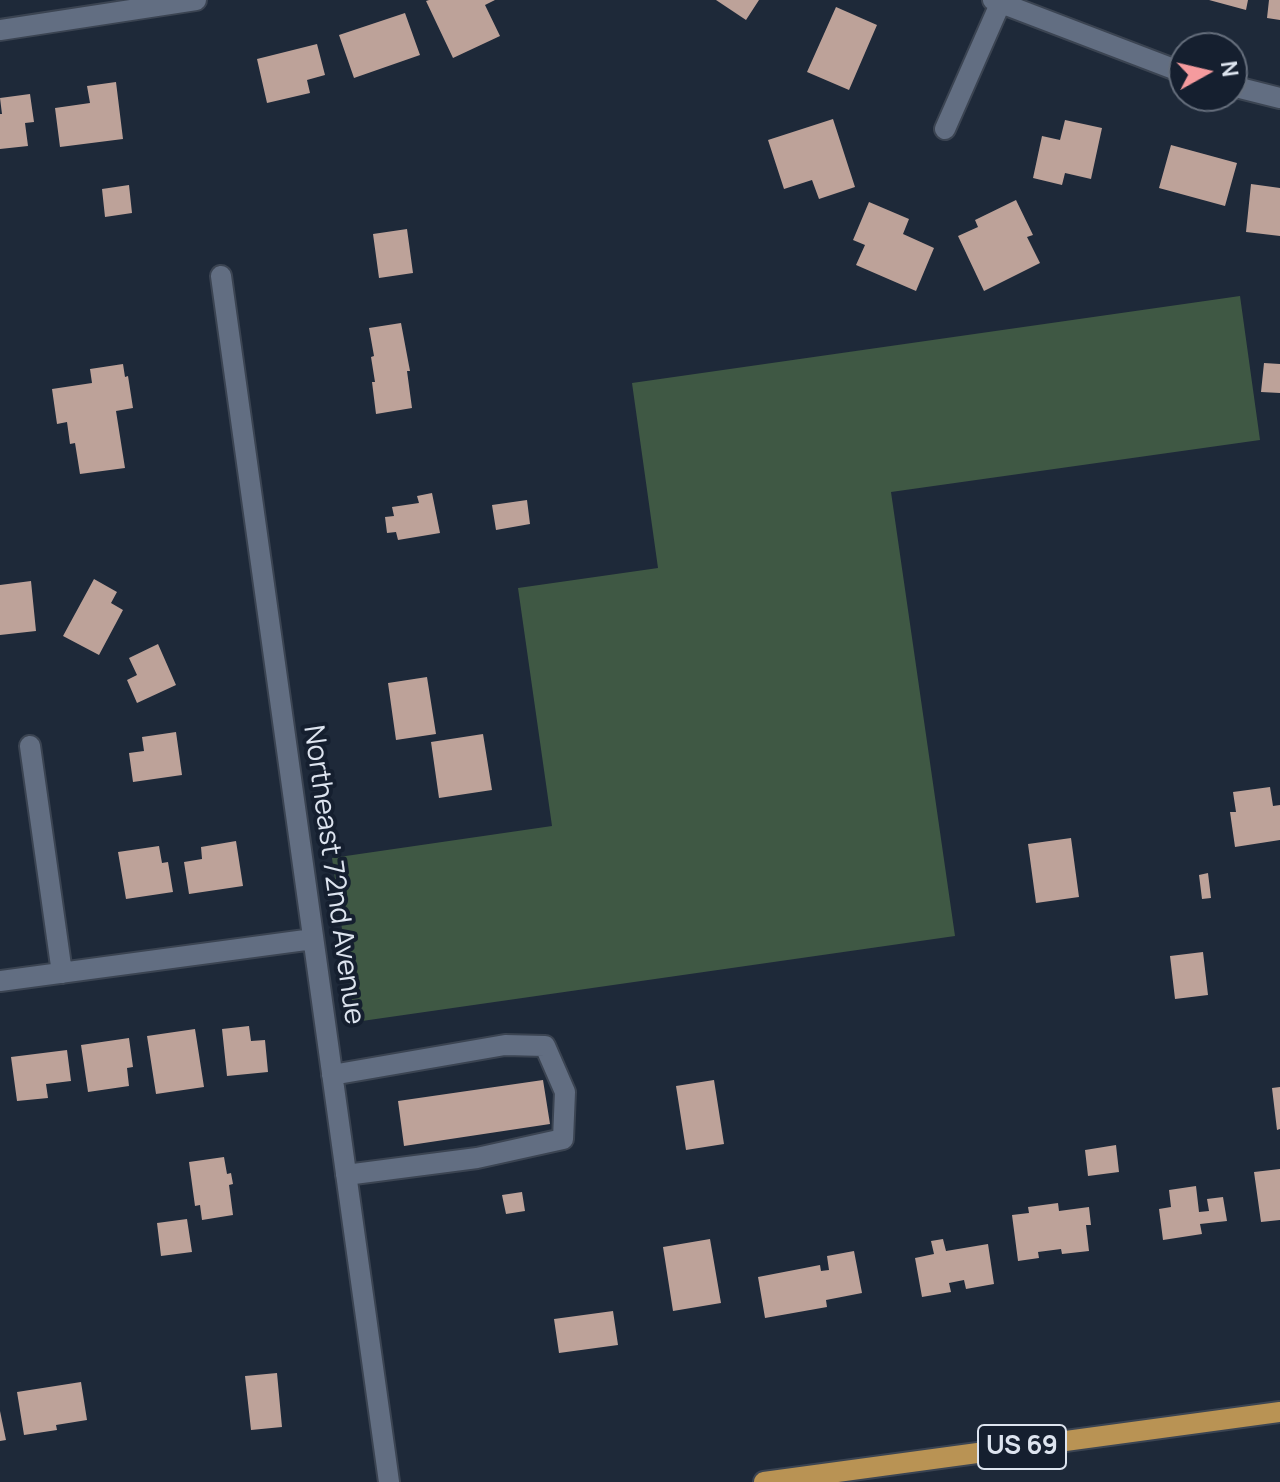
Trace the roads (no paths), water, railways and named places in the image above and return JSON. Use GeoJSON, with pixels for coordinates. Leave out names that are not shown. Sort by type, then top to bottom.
{"type":"FeatureCollection","features":[{"type":"Feature","properties":{"kind":"main road","name":"US 69"},"geometry":{"type":"LineString","coordinates":[[764,1482],[1280,1412]]}},
{"type":"Feature","properties":{"kind":"street"},"geometry":{"type":"LineString","coordinates":[[0,30],[196,0]]}},
{"type":"Feature","properties":{"kind":"street"},"geometry":{"type":"LineString","coordinates":[[945,129],[996,2],[1168,67]]}},
{"type":"Feature","properties":{"kind":"street"},"geometry":{"type":"LineString","coordinates":[[1248,90],[1280,98]]}},
{"type":"Feature","properties":{"kind":"street","name":"Northeast 72nd Avenue"},"geometry":{"type":"LineString","coordinates":[[221,276],[389,1482]]}},
{"type":"Feature","properties":{"kind":"street"},"geometry":{"type":"LineString","coordinates":[[30,746],[62,973]]}},
{"type":"Feature","properties":{"kind":"street"},"geometry":{"type":"LineString","coordinates":[[0,981],[313,939]]}},
{"type":"Feature","properties":{"kind":"street"},"geometry":{"type":"LineString","coordinates":[[332,1075],[505,1045],[545,1046],[565,1092],[563,1139],[477,1158],[346,1175]]}}]}
